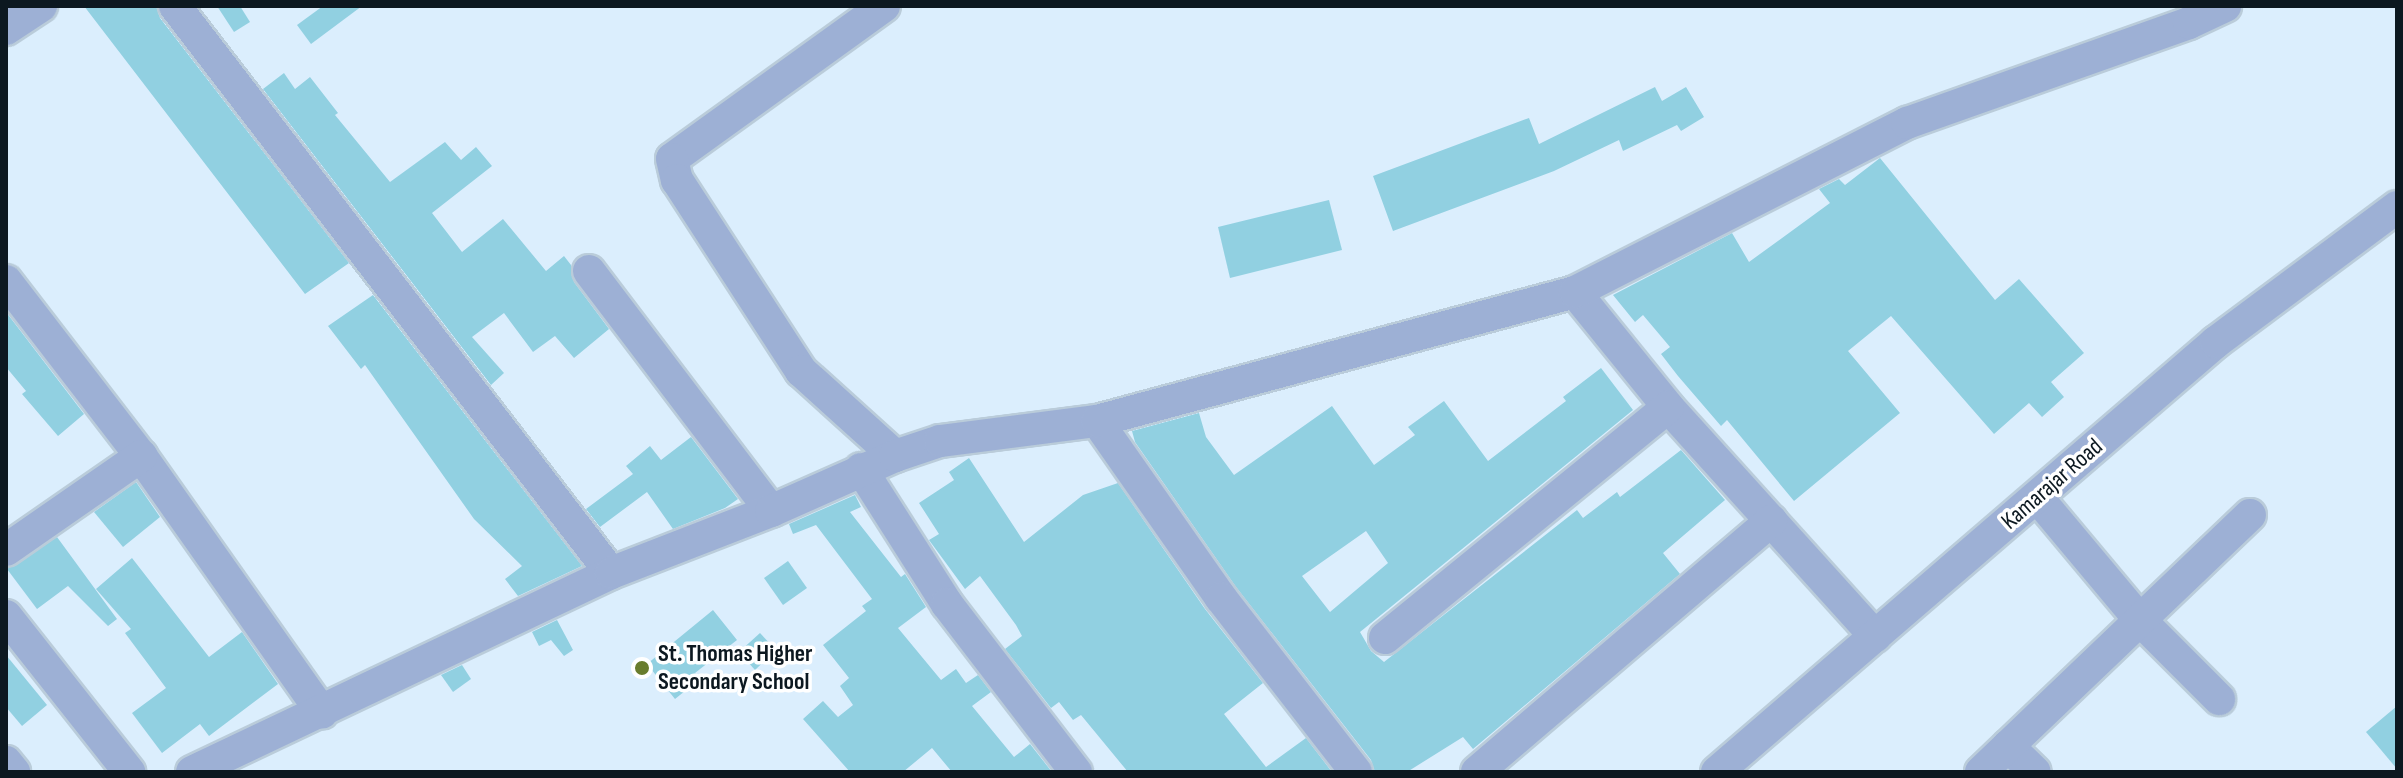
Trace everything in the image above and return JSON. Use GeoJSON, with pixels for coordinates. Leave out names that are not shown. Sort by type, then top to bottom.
{"type":"FeatureCollection","features":[{"type":"Feature","properties":{"kind":"street"},"geometry":{"type":"LineString","coordinates":[[6,29],[41,6]]}},
{"type":"Feature","properties":{"kind":"street"},"geometry":{"type":"LineString","coordinates":[[175,6],[611,573]]}},
{"type":"Feature","properties":{"kind":"street"},"geometry":{"type":"LineString","coordinates":[[884,6],[672,159],[677,180],[801,371],[895,456]]}},
{"type":"Feature","properties":{"kind":"street"},"geometry":{"type":"LineString","coordinates":[[192,772],[322,713],[611,573],[771,511],[895,456],[940,441],[1097,421],[1262,380],[1575,292],[1907,123],[2189,23],[2225,6]]}},
{"type":"Feature","properties":{"kind":"street","name":"Kamarajar Road"},"geometry":{"type":"LineString","coordinates":[[1717,772],[2216,342],[2397,207]]}},
{"type":"Feature","properties":{"kind":"street"},"geometry":{"type":"LineString","coordinates":[[589,271],[771,511]]}},
{"type":"Feature","properties":{"kind":"street"},"geometry":{"type":"LineString","coordinates":[[6,281],[141,456],[322,713]]}},
{"type":"Feature","properties":{"kind":"street"},"geometry":{"type":"LineString","coordinates":[[1575,292],[1668,407],[1875,636]]}},
{"type":"Feature","properties":{"kind":"street"},"geometry":{"type":"LineString","coordinates":[[1385,638],[1668,407]]}},
{"type":"Feature","properties":{"kind":"street"},"geometry":{"type":"LineString","coordinates":[[1097,421],[1221,598],[1356,772]]}},
{"type":"Feature","properties":{"kind":"street"},"geometry":{"type":"LineString","coordinates":[[6,550],[141,456]]}},
{"type":"Feature","properties":{"kind":"street"},"geometry":{"type":"LineString","coordinates":[[861,469],[947,604],[1076,772]]}},
{"type":"Feature","properties":{"kind":"street"},"geometry":{"type":"LineString","coordinates":[[2037,497],[2140,620],[2219,699]]}},
{"type":"Feature","properties":{"kind":"street"},"geometry":{"type":"LineString","coordinates":[[1981,772],[2250,515]]}},
{"type":"Feature","properties":{"kind":"street"},"geometry":{"type":"LineString","coordinates":[[1477,772],[1771,521]]}},
{"type":"Feature","properties":{"kind":"street"},"geometry":{"type":"LineString","coordinates":[[6,616],[129,772]]}},
{"type":"Feature","properties":{"kind":"street"},"geometry":{"type":"LineString","coordinates":[[2008,746],[2035,772]]}},
{"type":"Feature","properties":{"kind":"street"},"geometry":{"type":"LineString","coordinates":[[6,762],[14,772]]}},
{"type":"Feature","properties":{"kind":"building"},"geometry":{"type":"Polygon","coordinates":[[[84,6],[156,6],[160,18],[349,263],[305,294],[84,6]]]}},
{"type":"Feature","properties":{"kind":"building"},"geometry":{"type":"Polygon","coordinates":[[[217,6],[240,6],[250,22],[234,32],[217,6]]]}},
{"type":"Feature","properties":{"kind":"building"},"geometry":{"type":"Polygon","coordinates":[[[323,6],[362,6],[311,44],[297,25],[323,6]]]}},
{"type":"Feature","properties":{"kind":"building"},"geometry":{"type":"Polygon","coordinates":[[[284,73],[295,89],[310,77],[338,113],[335,115],[390,182],[445,142],[461,160],[476,147],[492,166],[432,213],[462,252],[503,219],[546,271],[564,256],[571,265],[574,282],[609,329],[574,358],[555,336],[533,352],[504,313],[472,337],[504,373],[491,385],[263,89],[284,73]]]}},
{"type":"Feature","properties":{"kind":"building"},"geometry":{"type":"Polygon","coordinates":[[[1655,87],[1662,101],[1686,87],[1704,117],[1681,131],[1677,125],[1623,151],[1619,140],[1554,171],[1393,231],[1373,176],[1529,118],[1539,144],[1655,87]]]}},
{"type":"Feature","properties":{"kind":"building"},"geometry":{"type":"Polygon","coordinates":[[[1880,158],[1995,300],[2019,279],[2084,353],[2051,382],[2064,397],[2042,417],[2029,403],[1994,434],[1891,316],[1848,351],[1900,413],[1794,501],[1727,420],[1721,426],[1678,376],[1661,354],[1670,347],[1643,315],[1635,322],[1613,295],[1732,233],[1749,262],[1830,203],[1819,189],[1839,179],[1845,185],[1880,158]]]}},
{"type":"Feature","properties":{"kind":"building"},"geometry":{"type":"Polygon","coordinates":[[[1329,200],[1342,250],[1230,278],[1218,227],[1329,200]]]}},
{"type":"Feature","properties":{"kind":"building"},"geometry":{"type":"Polygon","coordinates":[[[373,295],[582,566],[518,596],[505,579],[522,566],[474,519],[365,365],[361,369],[328,326],[373,295]]]}},
{"type":"Feature","properties":{"kind":"building"},"geometry":{"type":"Polygon","coordinates":[[[6,312],[84,414],[58,436],[22,394],[26,391],[6,367],[6,312]]]}},
{"type":"Feature","properties":{"kind":"building"},"geometry":{"type":"Polygon","coordinates":[[[1601,368],[1633,410],[1360,632],[1371,651],[1384,662],[1577,510],[1583,518],[1617,492],[1620,497],[1681,450],[1725,500],[1663,553],[1680,574],[1473,749],[1463,737],[1407,772],[1375,772],[1371,760],[1236,587],[1135,442],[1132,431],[1199,413],[1206,437],[1234,475],[1332,406],[1374,465],[1415,435],[1408,427],[1444,401],[1488,461],[1566,401],[1563,397],[1601,368]],[[1366,531],[1302,576],[1330,612],[1388,563],[1366,531]]]}},
{"type":"Feature","properties":{"kind":"building"},"geometry":{"type":"Polygon","coordinates":[[[691,437],[738,499],[725,508],[673,529],[647,492],[600,527],[586,509],[633,474],[626,466],[650,446],[661,460],[691,437]]]}},
{"type":"Feature","properties":{"kind":"building"},"geometry":{"type":"Polygon","coordinates":[[[969,458],[1024,542],[1083,495],[1118,483],[1205,609],[1263,683],[1224,714],[1266,767],[1306,738],[1332,772],[1128,772],[1081,715],[1073,720],[1059,702],[1051,708],[1005,649],[1022,636],[1016,625],[980,576],[965,589],[929,540],[939,534],[919,503],[954,480],[949,472],[969,458]]]}},
{"type":"Feature","properties":{"kind":"building"},"geometry":{"type":"Polygon","coordinates":[[[136,482],[160,517],[123,547],[94,512],[136,482]]]}},
{"type":"Feature","properties":{"kind":"building"},"geometry":{"type":"Polygon","coordinates":[[[855,495],[861,507],[850,512],[901,577],[905,574],[926,607],[898,628],[941,680],[956,669],[966,683],[978,675],[991,692],[972,706],[1014,757],[1030,744],[1052,772],[952,772],[932,748],[903,772],[850,772],[803,719],[823,701],[838,717],[853,705],[840,686],[849,678],[823,645],[866,611],[862,606],[872,599],[816,525],[793,534],[789,524],[855,495]]]}},
{"type":"Feature","properties":{"kind":"building"},"geometry":{"type":"Polygon","coordinates":[[[57,537],[117,619],[108,626],[68,586],[37,609],[7,569],[57,537]]]}},
{"type":"Feature","properties":{"kind":"building"},"geometry":{"type":"Polygon","coordinates":[[[132,558],[209,657],[242,632],[278,684],[209,736],[200,724],[162,753],[132,713],[166,688],[125,633],[131,629],[96,589],[132,558]]]}},
{"type":"Feature","properties":{"kind":"building"},"geometry":{"type":"Polygon","coordinates":[[[788,561],[807,588],[783,605],[764,578],[788,561]]]}},
{"type":"Feature","properties":{"kind":"building"},"geometry":{"type":"Polygon","coordinates":[[[713,610],[737,640],[695,673],[700,679],[675,699],[647,664],[713,610]]]}},
{"type":"Feature","properties":{"kind":"building"},"geometry":{"type":"Polygon","coordinates":[[[557,620],[573,650],[564,656],[551,640],[539,646],[532,632],[557,620]]]}},
{"type":"Feature","properties":{"kind":"building"},"geometry":{"type":"Polygon","coordinates":[[[760,633],[776,650],[755,670],[739,652],[760,633]]]}},
{"type":"Feature","properties":{"kind":"building"},"geometry":{"type":"Polygon","coordinates":[[[6,655],[47,705],[22,726],[6,707],[6,655]]]}},
{"type":"Feature","properties":{"kind":"building"},"geometry":{"type":"Polygon","coordinates":[[[462,665],[471,679],[453,692],[441,675],[462,665]]]}},
{"type":"Feature","properties":{"kind":"building"},"geometry":{"type":"Polygon","coordinates":[[[2397,706],[2397,769],[2366,732],[2397,706]]]}},
{"type":"Feature","properties":{"kind":"place","name":"St. Thomas Higher Secondary School"},"geometry":{"type":"Point","coordinates":[642,668]}}]}
